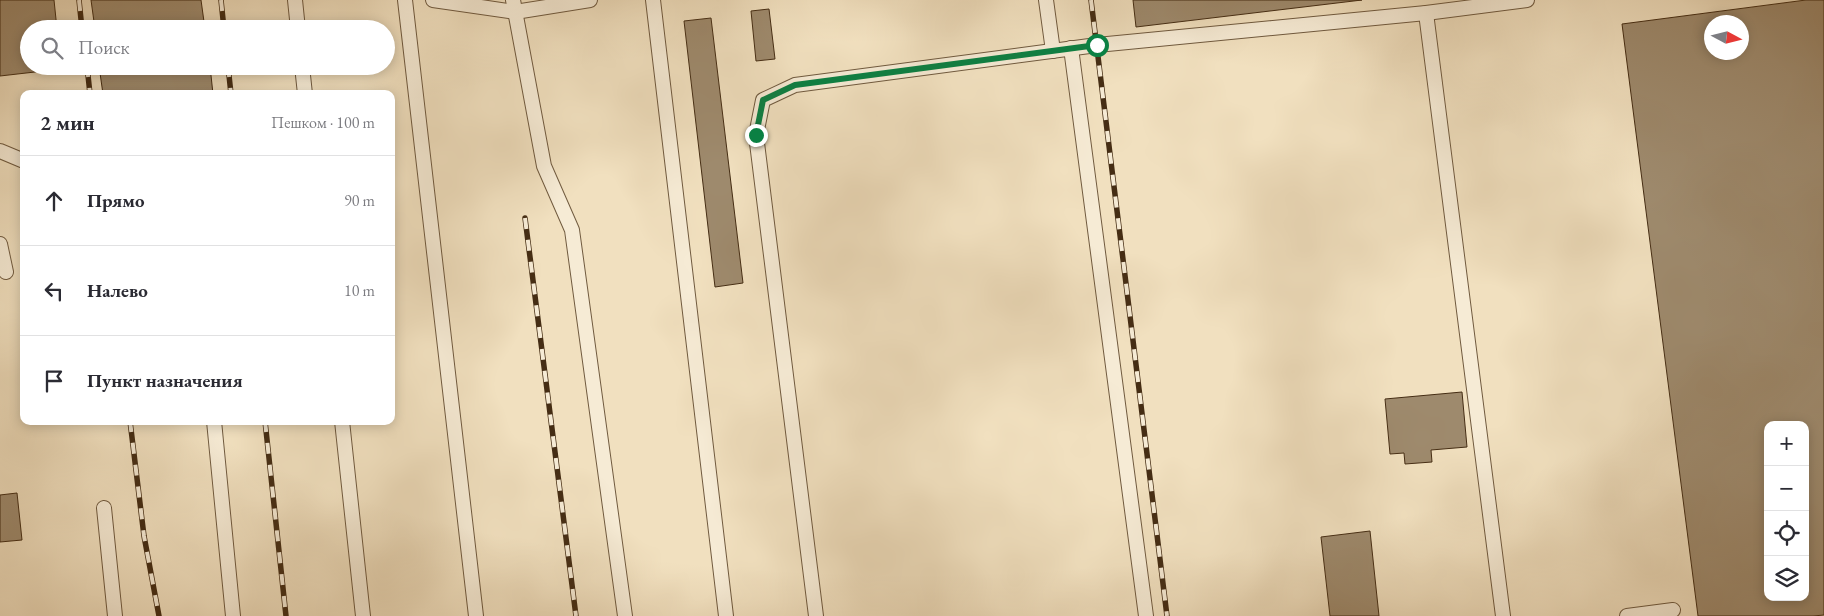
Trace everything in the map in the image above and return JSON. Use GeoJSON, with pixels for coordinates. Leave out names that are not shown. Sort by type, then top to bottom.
{"type":"FeatureCollection","features":[{"type":"Feature","properties":{"kind":"lane"},"geometry":{"type":"LineString","coordinates":[[295,0],[297,20]]}},
{"type":"Feature","properties":{"kind":"lane"},"geometry":{"type":"LineString","coordinates":[[405,0],[476,616]]}},
{"type":"Feature","properties":{"kind":"lane"},"geometry":{"type":"LineString","coordinates":[[433,0],[514,6],[590,0]]}},
{"type":"Feature","properties":{"kind":"lane"},"geometry":{"type":"LineString","coordinates":[[653,0],[726,616]]}},
{"type":"Feature","properties":{"kind":"lane"},"geometry":{"type":"LineString","coordinates":[[1046,0],[1053,51]]}},
{"type":"Feature","properties":{"kind":"lane"},"geometry":{"type":"LineString","coordinates":[[816,616],[756,135],[763,100],[795,85],[1071,48],[1426,13],[1527,0]]}},
{"type":"Feature","properties":{"kind":"lane"},"geometry":{"type":"LineString","coordinates":[[514,6],[544,166],[572,230],[625,616]]}},
{"type":"Feature","properties":{"kind":"lane"},"geometry":{"type":"LineString","coordinates":[[1426,13],[1503,616]]}},
{"type":"Feature","properties":{"kind":"lane"},"geometry":{"type":"LineString","coordinates":[[1071,48],[1146,616]]}},
{"type":"Feature","properties":{"kind":"lane"},"geometry":{"type":"LineString","coordinates":[[303,75],[305,90]]}},
{"type":"Feature","properties":{"kind":"lane"},"geometry":{"type":"LineString","coordinates":[[0,151],[20,159]]}},
{"type":"Feature","properties":{"kind":"lane"},"geometry":{"type":"LineString","coordinates":[[0,244],[6,272]]}},
{"type":"Feature","properties":{"kind":"lane"},"geometry":{"type":"LineString","coordinates":[[214,425],[233,616]]}},
{"type":"Feature","properties":{"kind":"lane"},"geometry":{"type":"LineString","coordinates":[[342,425],[364,616]]}},
{"type":"Feature","properties":{"kind":"lane"},"geometry":{"type":"LineString","coordinates":[[104,508],[115,616]]}},
{"type":"Feature","properties":{"kind":"lane"},"geometry":{"type":"LineString","coordinates":[[1627,616],[1673,610]]}},
{"type":"Feature","properties":{"kind":"building"},"geometry":{"type":"Polygon","coordinates":[[[0,0],[54,0],[56,20],[20,20],[20,74],[0,76],[0,0]]]}},
{"type":"Feature","properties":{"kind":"building"},"geometry":{"type":"Polygon","coordinates":[[[91,0],[201,0],[204,20],[94,20],[91,0]]]}},
{"type":"Feature","properties":{"kind":"building"},"geometry":{"type":"Polygon","coordinates":[[[1133,0],[1362,0],[1136,27],[1133,0]]]}},
{"type":"Feature","properties":{"kind":"building"},"geometry":{"type":"Polygon","coordinates":[[[1806,0],[1824,0],[1824,615],[1698,616],[1622,24],[1806,0]]]}},
{"type":"Feature","properties":{"kind":"building"},"geometry":{"type":"Polygon","coordinates":[[[769,9],[775,59],[756,61],[751,11],[769,9]]]}},
{"type":"Feature","properties":{"kind":"building"},"geometry":{"type":"Polygon","coordinates":[[[711,18],[743,283],[715,287],[684,21],[711,18]]]}},
{"type":"Feature","properties":{"kind":"building"},"geometry":{"type":"Polygon","coordinates":[[[100,75],[211,75],[213,90],[102,90],[100,75]]]}},
{"type":"Feature","properties":{"kind":"building"},"geometry":{"type":"Polygon","coordinates":[[[1462,392],[1467,447],[1431,450],[1432,462],[1405,464],[1404,453],[1390,454],[1385,399],[1462,392]]]}},
{"type":"Feature","properties":{"kind":"building"},"geometry":{"type":"Polygon","coordinates":[[[17,493],[22,540],[0,542],[0,495],[17,493]]]}},
{"type":"Feature","properties":{"kind":"building"},"geometry":{"type":"Polygon","coordinates":[[[1370,531],[1379,616],[1330,616],[1321,537],[1370,531]]]}},
{"type":"Feature","properties":{"kind":"railway"},"geometry":{"type":"LineString","coordinates":[[79,0],[81,20]]}},
{"type":"Feature","properties":{"kind":"railway"},"geometry":{"type":"LineString","coordinates":[[221,0],[223,20]]}},
{"type":"Feature","properties":{"kind":"railway"},"geometry":{"type":"LineString","coordinates":[[1091,0],[1167,616]]}},
{"type":"Feature","properties":{"kind":"railway"},"geometry":{"type":"LineString","coordinates":[[88,75],[90,90]]}},
{"type":"Feature","properties":{"kind":"railway"},"geometry":{"type":"LineString","coordinates":[[229,75],[231,90]]}},
{"type":"Feature","properties":{"kind":"railway"},"geometry":{"type":"LineString","coordinates":[[525,218],[576,616]]}},
{"type":"Feature","properties":{"kind":"railway"},"geometry":{"type":"LineString","coordinates":[[130,425],[144,536],[159,616]]}},
{"type":"Feature","properties":{"kind":"railway"},"geometry":{"type":"LineString","coordinates":[[265,425],[286,616]]}},
{"type":"Feature","properties":{"kind":"route"},"geometry":{"type":"LineString","coordinates":[[756,135],[763,100],[795,85],[1097,45]]}}]}
